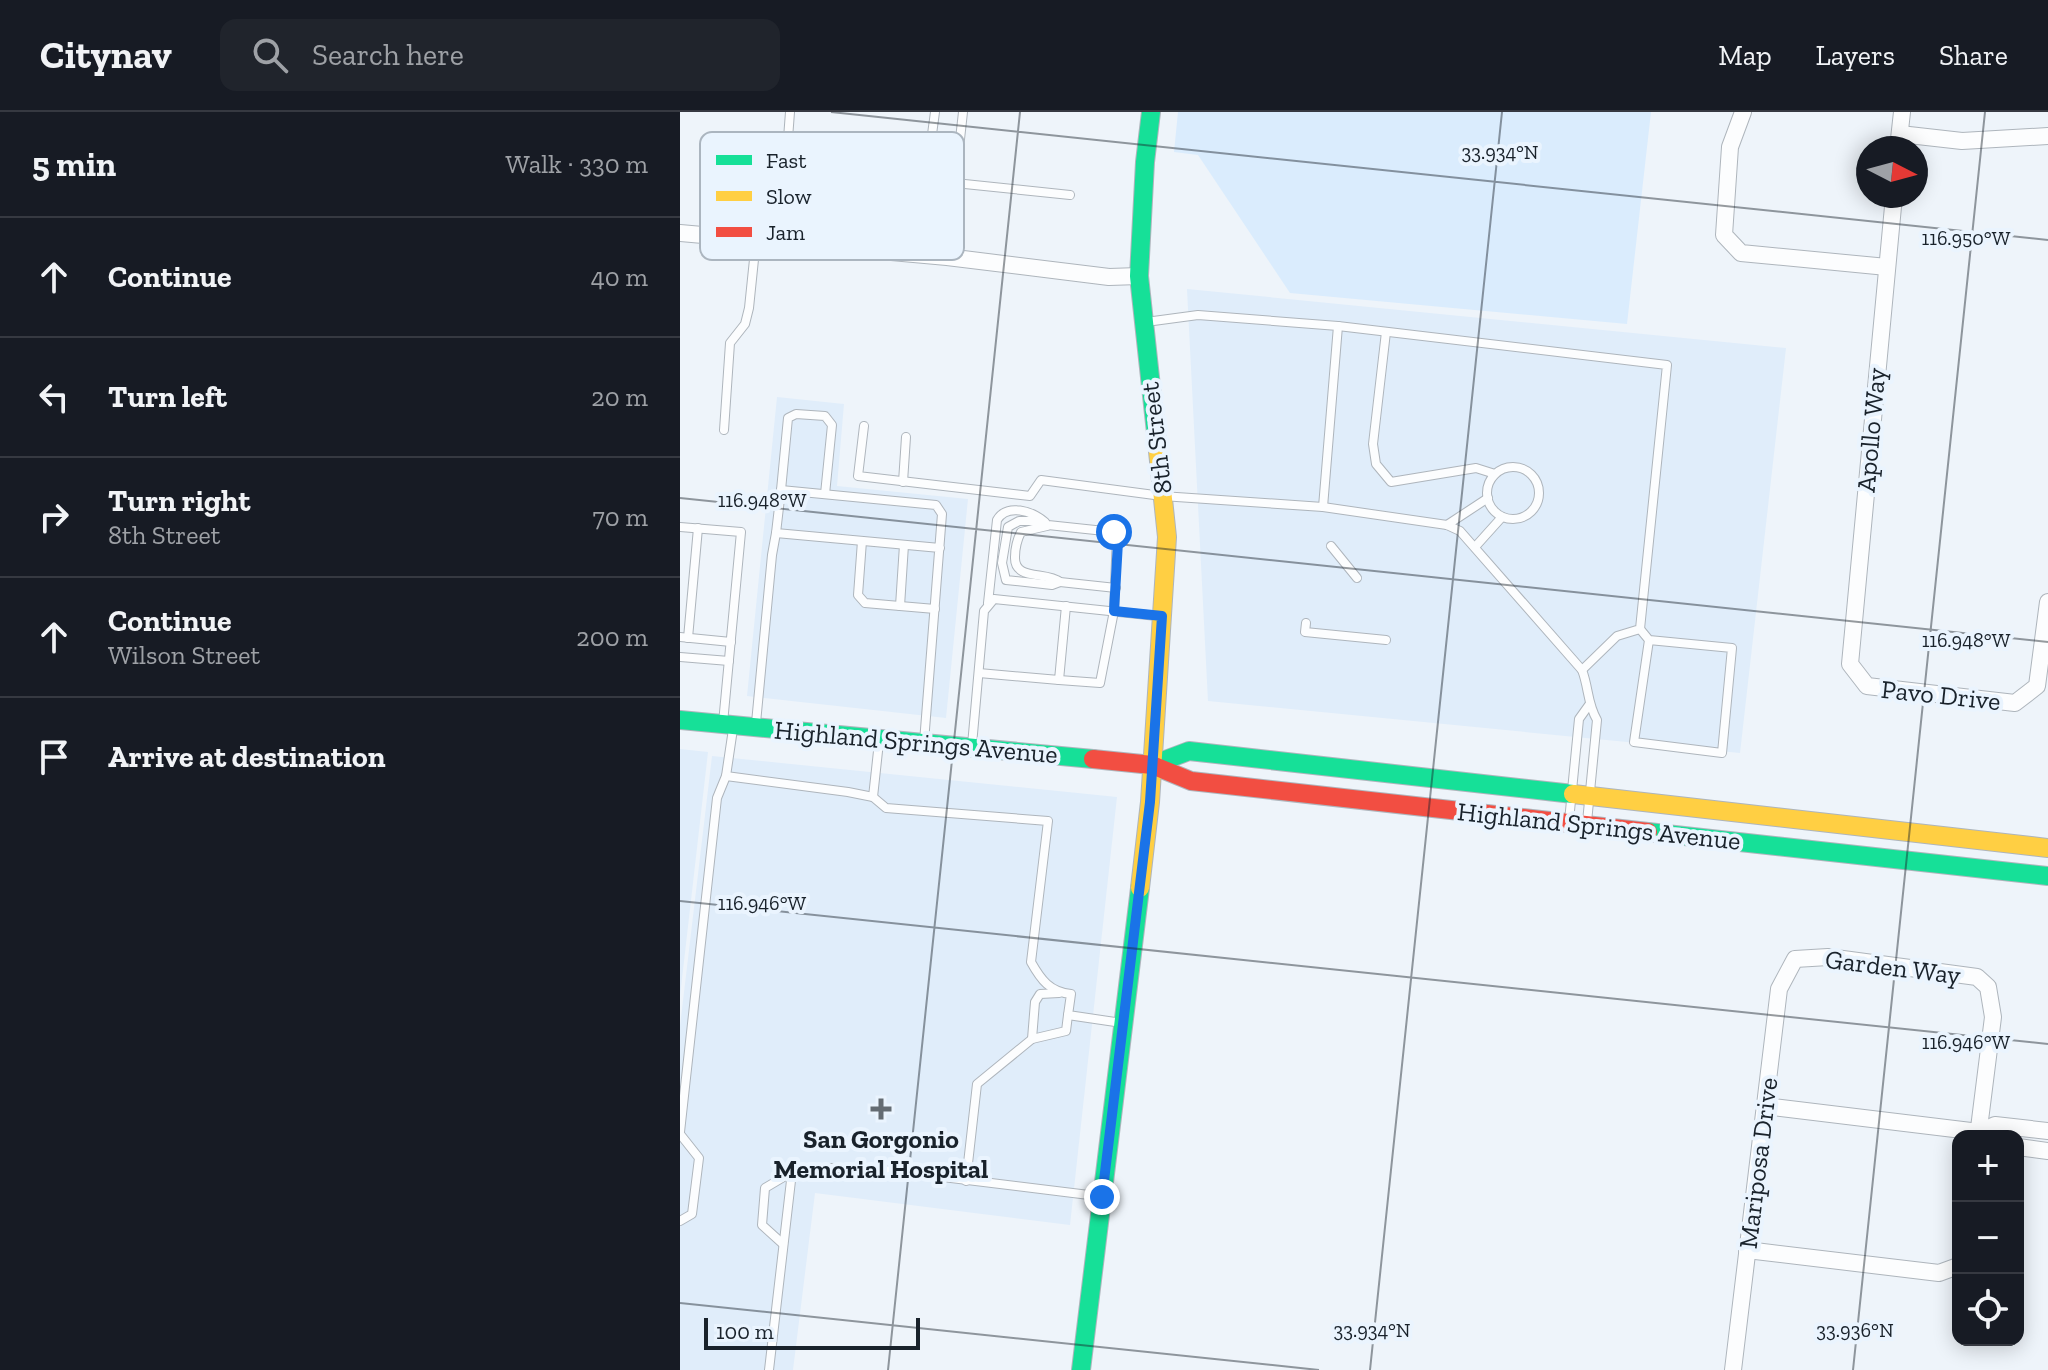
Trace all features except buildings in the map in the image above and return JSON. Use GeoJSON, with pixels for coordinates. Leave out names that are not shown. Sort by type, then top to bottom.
{"type":"FeatureCollection","features":[{"type":"Feature","properties":{"kind":"main road","name":"8th Street"},"geometry":{"type":"LineString","coordinates":[[1081,1370],[1150,802],[1167,537],[1139,276],[1151,112]]}},
{"type":"Feature","properties":{"kind":"main road","name":"Highland Springs Avenue"},"geometry":{"type":"LineString","coordinates":[[680,720],[1152,765],[1191,781],[2048,876]]}},
{"type":"Feature","properties":{"kind":"main road","name":"Highland Springs Avenue"},"geometry":{"type":"LineString","coordinates":[[1152,765],[1189,751],[2048,848]]}},
{"type":"Feature","properties":{"kind":"street"},"geometry":{"type":"LineString","coordinates":[[1743,112],[1730,147],[1724,235],[1741,253],[1887,267]]}},
{"type":"Feature","properties":{"kind":"street"},"geometry":{"type":"LineString","coordinates":[[1900,136],[1902,112]]}},
{"type":"Feature","properties":{"kind":"street"},"geometry":{"type":"LineString","coordinates":[[1928,141],[2048,136]]}},
{"type":"Feature","properties":{"kind":"street","name":"Apollo Way"},"geometry":{"type":"LineString","coordinates":[[1850,664],[1893,208]]}},
{"type":"Feature","properties":{"kind":"street"},"geometry":{"type":"LineString","coordinates":[[680,233],[700,235]]}},
{"type":"Feature","properties":{"kind":"street"},"geometry":{"type":"LineString","coordinates":[[964,259],[1109,277],[1139,276]]}},
{"type":"Feature","properties":{"kind":"street","name":"Pavo Drive"},"geometry":{"type":"LineString","coordinates":[[1850,664],[1867,686],[2015,703],[2037,686],[2048,602]]}},
{"type":"Feature","properties":{"kind":"street","name":"Garden Way"},"geometry":{"type":"LineString","coordinates":[[1795,959],[1828,957],[1977,977],[1988,987],[1993,1017],[1981,1130]]}},
{"type":"Feature","properties":{"kind":"street","name":"Mariposa Drive"},"geometry":{"type":"LineString","coordinates":[[1733,1370],[1779,989],[1795,959]]}},
{"type":"Feature","properties":{"kind":"street"},"geometry":{"type":"LineString","coordinates":[[1765,1106],[1952,1131]]}},
{"type":"Feature","properties":{"kind":"street"},"geometry":{"type":"LineString","coordinates":[[1988,1130],[1995,1125],[2048,1131]]}},
{"type":"Feature","properties":{"kind":"street"},"geometry":{"type":"LineString","coordinates":[[2024,1148],[2048,1151]]}},
{"type":"Feature","properties":{"kind":"street"},"geometry":{"type":"LineString","coordinates":[[1747,1250],[1939,1273],[1952,1269]]}},
{"type":"Feature","properties":{"kind":"lane"},"geometry":{"type":"LineString","coordinates":[[788,132],[790,112]]}},
{"type":"Feature","properties":{"kind":"lane"},"geometry":{"type":"LineString","coordinates":[[932,132],[935,112]]}},
{"type":"Feature","properties":{"kind":"lane"},"geometry":{"type":"LineString","coordinates":[[961,132],[963,112]]}},
{"type":"Feature","properties":{"kind":"lane"},"geometry":{"type":"LineString","coordinates":[[964,184],[1070,195]]}},
{"type":"Feature","properties":{"kind":"lane"},"geometry":{"type":"LineString","coordinates":[[724,430],[730,343],[745,324],[754,260]]}},
{"type":"Feature","properties":{"kind":"lane"},"geometry":{"type":"LineString","coordinates":[[1143,323],[1198,315],[1338,326],[1667,365],[1640,629],[1649,640],[1732,648],[1722,753],[1634,742],[1649,640]]}},
{"type":"Feature","properties":{"kind":"lane"},"geometry":{"type":"LineString","coordinates":[[1323,507],[1338,326]]}},
{"type":"Feature","properties":{"kind":"lane"},"geometry":{"type":"LineString","coordinates":[[1386,332],[1373,444],[1376,464],[1391,482],[1476,468],[1495,474]]}},
{"type":"Feature","properties":{"kind":"lane"},"geometry":{"type":"LineString","coordinates":[[756,727],[788,418],[796,414],[825,416],[832,425],[825,494]]}},
{"type":"Feature","properties":{"kind":"lane"},"geometry":{"type":"LineString","coordinates":[[864,426],[858,476],[1030,496],[1041,480],[1162,496],[1323,507],[1447,525],[1460,531],[1582,670],[1589,686],[1589,705],[1597,720],[1581,794],[1578,824]]}},
{"type":"Feature","properties":{"kind":"lane"},"geometry":{"type":"LineString","coordinates":[[903,482],[906,437]]}},
{"type":"Feature","properties":{"kind":"lane"},"geometry":{"type":"LineString","coordinates":[[1511,467],[1519,468],[1533,477],[1539,493],[1538,502],[1527,515],[1519,519],[1502,517],[1490,506],[1487,489],[1495,474],[1511,467]]}},
{"type":"Feature","properties":{"kind":"lane"},"geometry":{"type":"LineString","coordinates":[[781,490],[936,505],[942,514],[924,743]]}},
{"type":"Feature","properties":{"kind":"lane"},"geometry":{"type":"LineString","coordinates":[[1447,525],[1488,498]]}},
{"type":"Feature","properties":{"kind":"lane"},"geometry":{"type":"LineString","coordinates":[[972,748],[984,611],[988,603],[997,520],[1005,511],[1028,512],[1048,525]]}},
{"type":"Feature","properties":{"kind":"lane"},"geometry":{"type":"LineString","coordinates":[[1475,547],[1502,517]]}},
{"type":"Feature","properties":{"kind":"lane"},"geometry":{"type":"LineString","coordinates":[[979,673],[1100,683],[1114,611],[1116,588],[1117,535],[1114,532],[1019,521],[1008,527],[1004,542],[1003,575],[1006,580],[1012,583],[1052,585],[1060,582],[1116,588]]}},
{"type":"Feature","properties":{"kind":"lane"},"geometry":{"type":"LineString","coordinates":[[1048,525],[1021,532],[1016,545],[1015,565],[1024,573],[1056,578],[1060,582]]}},
{"type":"Feature","properties":{"kind":"lane"},"geometry":{"type":"LineString","coordinates":[[680,527],[741,532],[729,661],[726,776],[717,798],[680,1133],[699,1158],[692,1214],[680,1221]]}},
{"type":"Feature","properties":{"kind":"lane"},"geometry":{"type":"LineString","coordinates":[[698,528],[684,637],[731,642]]}},
{"type":"Feature","properties":{"kind":"lane"},"geometry":{"type":"LineString","coordinates":[[776,533],[940,548]]}},
{"type":"Feature","properties":{"kind":"lane"},"geometry":{"type":"LineString","coordinates":[[862,541],[858,595],[865,603],[935,609]]}},
{"type":"Feature","properties":{"kind":"lane"},"geometry":{"type":"LineString","coordinates":[[900,606],[904,545]]}},
{"type":"Feature","properties":{"kind":"lane"},"geometry":{"type":"LineString","coordinates":[[1331,546],[1357,578]]}},
{"type":"Feature","properties":{"kind":"lane"},"geometry":{"type":"LineString","coordinates":[[988,603],[994,599],[1162,616]]}},
{"type":"Feature","properties":{"kind":"lane"},"geometry":{"type":"LineString","coordinates":[[1059,680],[1066,606]]}},
{"type":"Feature","properties":{"kind":"lane"},"geometry":{"type":"LineString","coordinates":[[1306,623],[1305,632],[1386,640]]}},
{"type":"Feature","properties":{"kind":"lane"},"geometry":{"type":"LineString","coordinates":[[1582,670],[1617,636],[1640,629]]}},
{"type":"Feature","properties":{"kind":"lane"},"geometry":{"type":"LineString","coordinates":[[680,657],[729,661]]}},
{"type":"Feature","properties":{"kind":"lane"},"geometry":{"type":"LineString","coordinates":[[1578,824],[1581,794],[1579,719],[1589,705]]}},
{"type":"Feature","properties":{"kind":"lane"},"geometry":{"type":"LineString","coordinates":[[873,797],[879,739]]}},
{"type":"Feature","properties":{"kind":"lane"},"geometry":{"type":"LineString","coordinates":[[726,776],[873,797],[886,808],[1048,821],[1031,962],[1042,981],[1059,993]]}},
{"type":"Feature","properties":{"kind":"lane"},"geometry":{"type":"LineString","coordinates":[[966,1181],[977,1084],[1032,1039],[1066,1031],[1071,994],[1040,994],[1035,1002],[1032,1039]]}},
{"type":"Feature","properties":{"kind":"lane"},"geometry":{"type":"LineString","coordinates":[[1068,1015],[1123,1024]]}},
{"type":"Feature","properties":{"kind":"lane"},"geometry":{"type":"LineString","coordinates":[[783,1244],[762,1225],[765,1188],[792,1172],[817,1168],[869,1168],[1102,1197]]}},
{"type":"Feature","properties":{"kind":"lane"},"geometry":{"type":"LineString","coordinates":[[769,1370],[792,1172]]}},
{"type":"Feature","properties":{"kind":"shaded area"},"geometry":{"type":"Polygon","coordinates":[[[1178,112],[1651,112],[1627,324],[1290,293],[1198,155],[1174,152],[1178,112]]]}},
{"type":"Feature","properties":{"kind":"shaded area"},"geometry":{"type":"Polygon","coordinates":[[[1187,289],[1786,348],[1740,753],[1208,701],[1187,289]]]}},
{"type":"Feature","properties":{"kind":"shaded area"},"geometry":{"type":"Polygon","coordinates":[[[777,397],[844,404],[837,486],[968,499],[946,718],[747,696],[777,397]]]}},
{"type":"Feature","properties":{"kind":"shaded area"},"geometry":{"type":"Polygon","coordinates":[[[680,749],[708,752],[680,996],[680,749]]]}},
{"type":"Feature","properties":{"kind":"shaded area","name":"San Gorgonio Memorial Hospital"},"geometry":{"type":"Polygon","coordinates":[[[712,756],[1117,797],[1070,1225],[815,1193],[793,1370],[680,1370],[680,1026],[712,756]]]}},
{"type":"Feature","properties":{"kind":"traffic: fast"},"geometry":{"type":"LineString","coordinates":[[1151,112],[1139,276],[1157,442]]}},
{"type":"Feature","properties":{"kind":"traffic: fast"},"geometry":{"type":"LineString","coordinates":[[680,720],[1093,759]]}},
{"type":"Feature","properties":{"kind":"traffic: fast"},"geometry":{"type":"LineString","coordinates":[[1152,765],[1189,751],[1573,794]]}},
{"type":"Feature","properties":{"kind":"traffic: fast"},"geometry":{"type":"LineString","coordinates":[[1648,832],[2048,876]]}},
{"type":"Feature","properties":{"kind":"traffic: fast"},"geometry":{"type":"LineString","coordinates":[[1081,1370],[1140,888]]}},
{"type":"Feature","properties":{"kind":"traffic: slow"},"geometry":{"type":"LineString","coordinates":[[1140,888],[1150,802],[1167,537],[1157,442]]}},
{"type":"Feature","properties":{"kind":"traffic: slow"},"geometry":{"type":"LineString","coordinates":[[1573,794],[2048,848]]}},
{"type":"Feature","properties":{"kind":"traffic: jam"},"geometry":{"type":"LineString","coordinates":[[1093,759],[1152,765],[1191,781],[1648,832]]}},
{"type":"Feature","properties":{"kind":"place","name":"San Gorgonio Memorial Hospital"},"geometry":{"type":"Point","coordinates":[881,1109]}},
{"type":"Feature","properties":{"kind":"route"},"geometry":{"type":"LineString","coordinates":[[1102,1197],[1150,802],[1162,616],[1114,611],[1118,542],[1114,532]]}}]}
